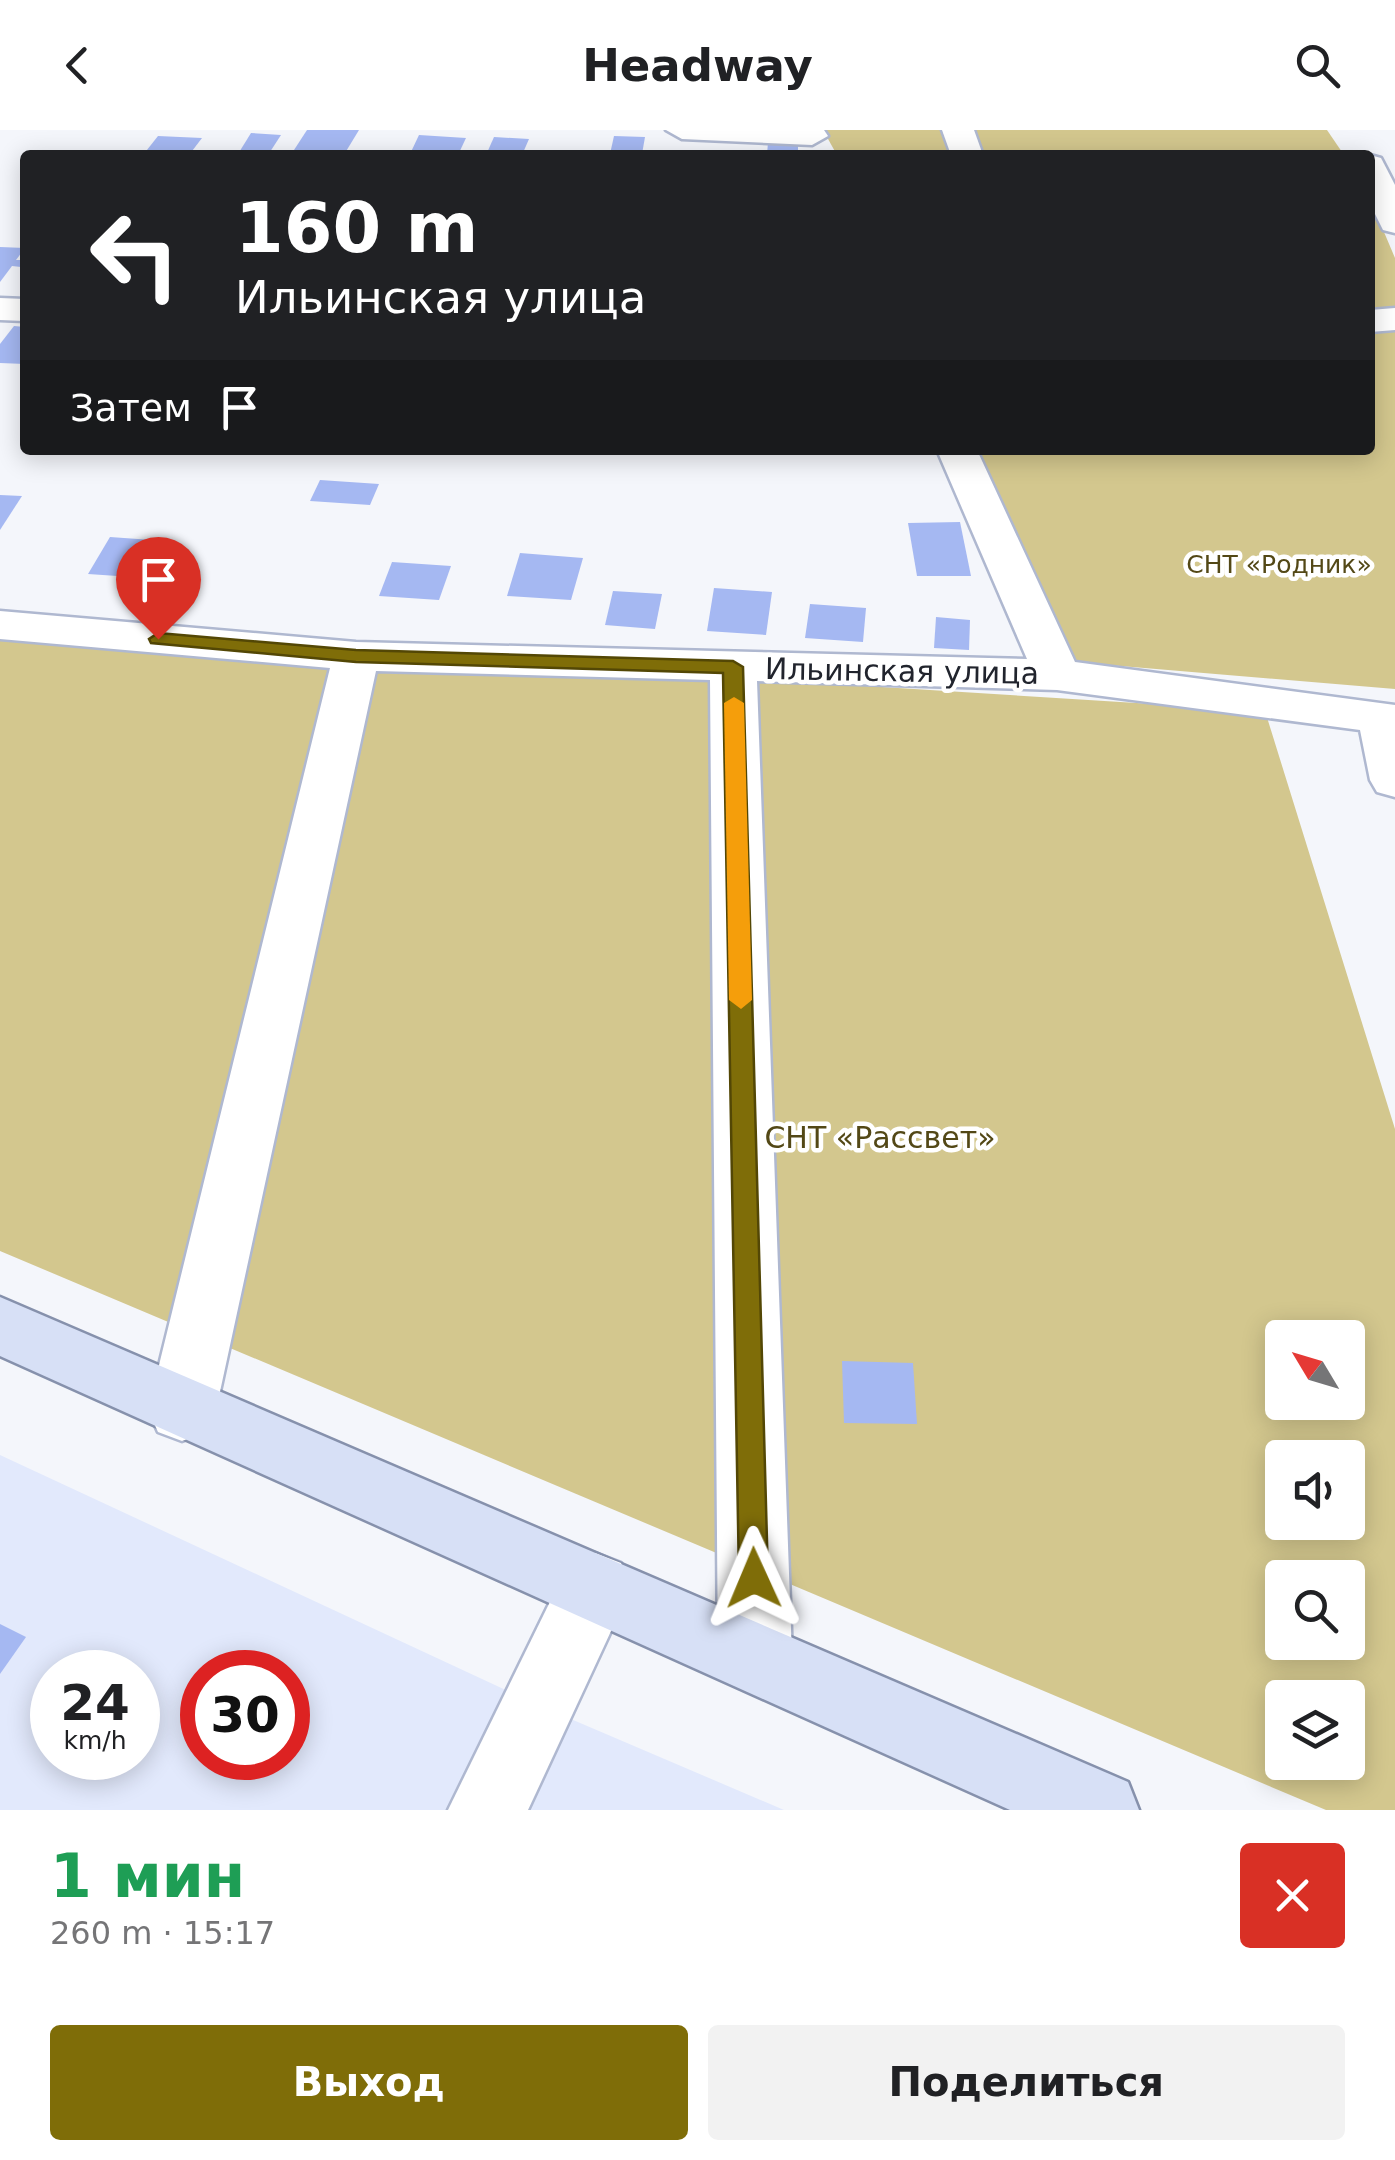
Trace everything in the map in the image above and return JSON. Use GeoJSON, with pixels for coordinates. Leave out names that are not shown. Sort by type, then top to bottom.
{"type":"FeatureCollection","features":[{"type":"Feature","properties":{"kind":"main road"},"geometry":{"type":"LineString","coordinates":[[0,1326],[182,1410],[1100,1810]]}},
{"type":"Feature","properties":{"kind":"street"},"geometry":{"type":"LineString","coordinates":[[682,130],[814,140]]}},
{"type":"Feature","properties":{"kind":"street"},"geometry":{"type":"LineString","coordinates":[[1375,185],[1384,214]]}},
{"type":"Feature","properties":{"kind":"street"},"geometry":{"type":"LineString","coordinates":[[959,455],[1057,674]]}},
{"type":"Feature","properties":{"kind":"street","name":"Ильинская улица"},"geometry":{"type":"LineString","coordinates":[[0,625],[356,656],[1057,674],[1389,714]]}},
{"type":"Feature","properties":{"kind":"street"},"geometry":{"type":"LineString","coordinates":[[182,1410],[356,656]]}},
{"type":"Feature","properties":{"kind":"street"},"geometry":{"type":"LineString","coordinates":[[733,667],[755,1658]]}},
{"type":"Feature","properties":{"kind":"street"},"geometry":{"type":"LineString","coordinates":[[1389,714],[1395,780]]}},
{"type":"Feature","properties":{"kind":"street"},"geometry":{"type":"LineString","coordinates":[[487,1810],[595,1588]]}},
{"type":"Feature","properties":{"kind":"shaded area"},"geometry":{"type":"Polygon","coordinates":[[[0,1455],[538,1705],[784,1810],[0,1810],[0,1455]]]}},
{"type":"Feature","properties":{"kind":"green space"},"geometry":{"type":"Polygon","coordinates":[[[823,130],[1327,130],[1341,150],[834,150],[823,130]]]}},
{"type":"Feature","properties":{"kind":"green space","name":"СНТ «Родник»"},"geometry":{"type":"Polygon","coordinates":[[[1375,211],[1395,258],[1395,689],[1073,662],[970,455],[1375,455],[1375,211]]]}},
{"type":"Feature","properties":{"kind":"green space","name":"СНТ «Рассвет»"},"geometry":{"type":"Polygon","coordinates":[[[0,632],[1265,711],[1395,1129],[1395,1810],[1326,1810],[0,1251],[0,632]]]}},
{"type":"Feature","properties":{"kind":"building"},"geometry":{"type":"Polygon","coordinates":[[[307,130],[359,130],[347,150],[294,150],[307,130]]]}},
{"type":"Feature","properties":{"kind":"building"},"geometry":{"type":"Polygon","coordinates":[[[251,133],[281,135],[271,150],[240,150],[251,133]]]}},
{"type":"Feature","properties":{"kind":"building"},"geometry":{"type":"Polygon","coordinates":[[[419,135],[466,138],[460,150],[412,150],[419,135]]]}},
{"type":"Feature","properties":{"kind":"building"},"geometry":{"type":"Polygon","coordinates":[[[158,136],[202,138],[193,150],[147,150],[158,136]]]}},
{"type":"Feature","properties":{"kind":"building"},"geometry":{"type":"Polygon","coordinates":[[[614,136],[645,137],[643,150],[611,150],[614,136]]]}},
{"type":"Feature","properties":{"kind":"building"},"geometry":{"type":"Polygon","coordinates":[[[494,137],[529,139],[524,150],[488,150],[494,137]]]}},
{"type":"Feature","properties":{"kind":"building"},"geometry":{"type":"Polygon","coordinates":[[[768,142],[798,142],[798,150],[767,150],[768,142]]]}},
{"type":"Feature","properties":{"kind":"building"},"geometry":{"type":"Polygon","coordinates":[[[0,247],[20,248],[16,260],[20,260],[20,267],[12,266],[0,282],[0,247]]]}},
{"type":"Feature","properties":{"kind":"building"},"geometry":{"type":"Polygon","coordinates":[[[14,326],[20,327],[20,364],[0,363],[0,344],[14,326]]]}},
{"type":"Feature","properties":{"kind":"building"},"geometry":{"type":"Polygon","coordinates":[[[320,480],[379,484],[370,505],[310,501],[320,480]]]}},
{"type":"Feature","properties":{"kind":"building"},"geometry":{"type":"Polygon","coordinates":[[[0,495],[22,496],[0,530],[0,495]]]}},
{"type":"Feature","properties":{"kind":"building"},"geometry":{"type":"Polygon","coordinates":[[[960,522],[971,576],[917,576],[908,523],[960,522]]]}},
{"type":"Feature","properties":{"kind":"building"},"geometry":{"type":"Polygon","coordinates":[[[110,537],[152,540],[132,577],[88,574],[110,537]]]}},
{"type":"Feature","properties":{"kind":"building"},"geometry":{"type":"Polygon","coordinates":[[[520,553],[583,558],[571,600],[507,596],[520,553]]]}},
{"type":"Feature","properties":{"kind":"building"},"geometry":{"type":"Polygon","coordinates":[[[392,562],[451,566],[439,600],[379,596],[392,562]]]}},
{"type":"Feature","properties":{"kind":"building"},"geometry":{"type":"Polygon","coordinates":[[[714,588],[772,592],[766,635],[707,631],[714,588]]]}},
{"type":"Feature","properties":{"kind":"building"},"geometry":{"type":"Polygon","coordinates":[[[613,591],[662,594],[655,629],[605,625],[613,591]]]}},
{"type":"Feature","properties":{"kind":"building"},"geometry":{"type":"Polygon","coordinates":[[[810,604],[866,608],[863,642],[805,638],[810,604]]]}},
{"type":"Feature","properties":{"kind":"building"},"geometry":{"type":"Polygon","coordinates":[[[936,617],[970,620],[969,650],[934,648],[936,617]]]}},
{"type":"Feature","properties":{"kind":"building"},"geometry":{"type":"Polygon","coordinates":[[[842,1361],[913,1363],[917,1424],[844,1423],[842,1361]]]}},
{"type":"Feature","properties":{"kind":"building"},"geometry":{"type":"Polygon","coordinates":[[[0,1624],[26,1637],[0,1674],[0,1624]]]}},
{"type":"Feature","properties":{"kind":"slow traffic"},"geometry":{"type":"LineString","coordinates":[[734,703],[741,1000]]}},
{"type":"Feature","properties":{"kind":"route"},"geometry":{"type":"LineString","coordinates":[[158,639],[356,656],[733,667],[754,1578]]}}]}
